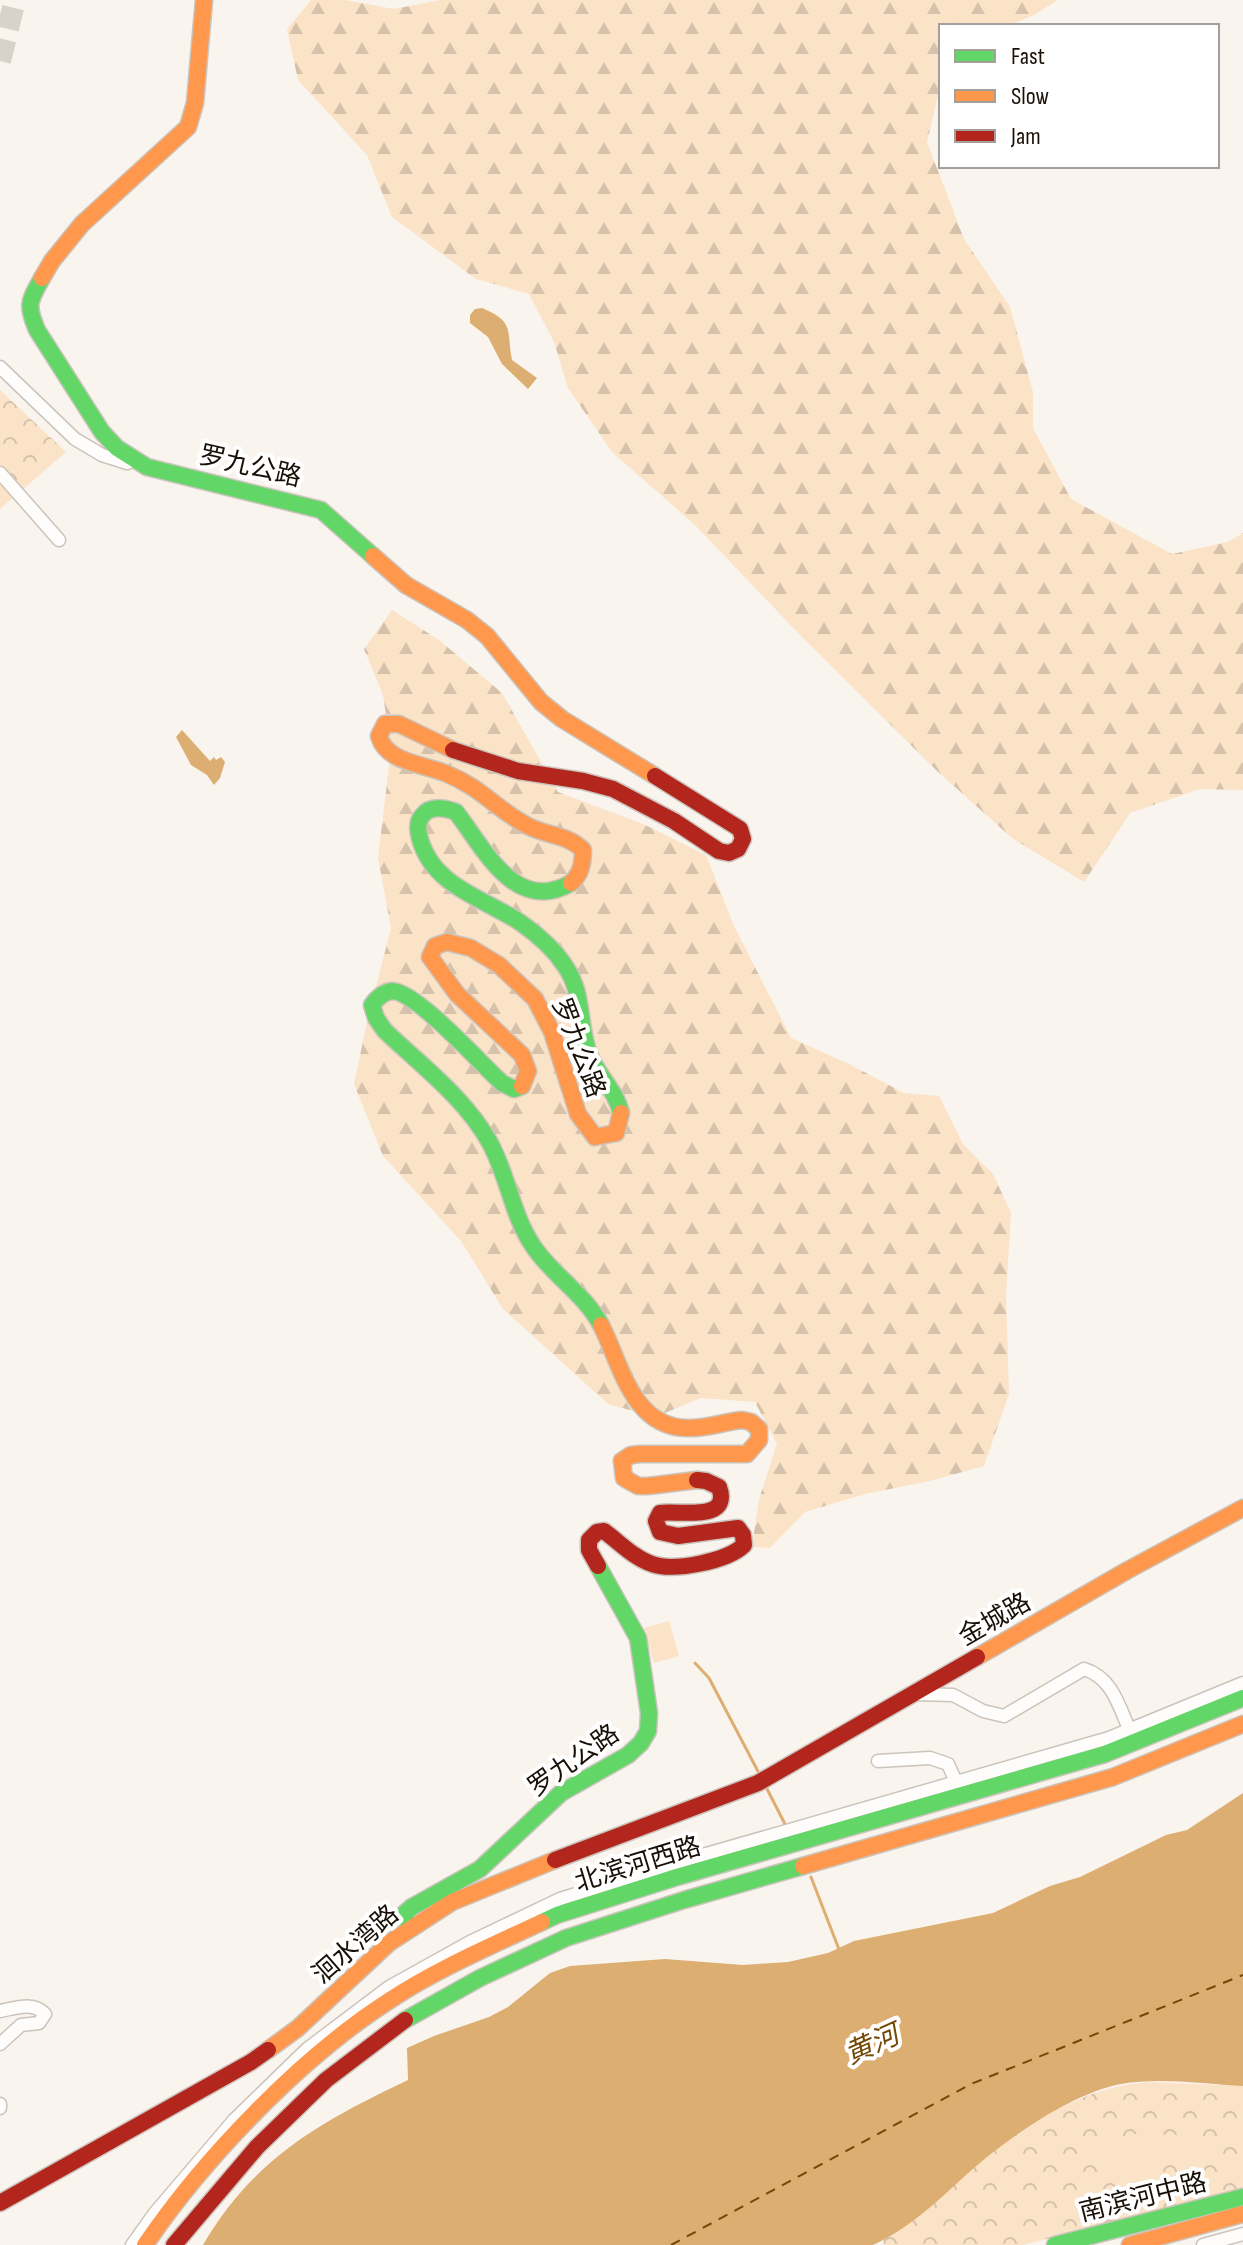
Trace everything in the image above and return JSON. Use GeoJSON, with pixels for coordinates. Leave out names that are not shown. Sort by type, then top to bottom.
{"type":"FeatureCollection","features":[{"type":"Feature","properties":{"kind":"main road","name":"罗九公路"},"geometry":{"type":"LineString","coordinates":[[204,0],[195,103],[188,127],[82,224],[52,261],[29,302],[29,312],[37,330],[102,432],[117,448],[147,467],[321,510],[406,585],[467,620],[487,636],[541,702],[562,719],[740,829],[743,839],[738,849],[729,853],[719,851],[674,821],[613,789],[518,771],[475,759],[445,748],[399,724],[385,724],[379,736],[382,747],[391,755],[463,781],[480,790],[515,819],[532,828],[574,839],[583,850],[583,866],[578,878],[551,892],[531,892],[512,884],[456,812],[446,806],[433,807],[421,818],[418,830],[433,865],[448,880],[472,898],[532,931],[565,965],[576,981],[582,999],[587,1049],[617,1098],[623,1112],[621,1123],[616,1133],[605,1137],[595,1137],[586,1128],[578,1114],[541,1007],[513,977],[483,954],[448,941],[435,946],[430,957],[446,983],[519,1050],[528,1063],[529,1075],[524,1085],[514,1089],[502,1083],[438,1023],[399,992],[379,995],[372,1005],[376,1018],[385,1031],[475,1120],[490,1143],[532,1244],[545,1261],[573,1285],[597,1316],[634,1394],[652,1419],[685,1429],[701,1429],[743,1419],[754,1423],[760,1430],[760,1441],[747,1454],[641,1454],[631,1455],[622,1461],[621,1472],[627,1482],[639,1486],[701,1481],[714,1483],[720,1489],[722,1499],[719,1507],[711,1512],[699,1514],[672,1510],[660,1513],[656,1521],[660,1532],[668,1537],[726,1527],[738,1528],[744,1545],[737,1553],[677,1568],[662,1568],[639,1558],[604,1531],[597,1532],[589,1540],[589,1550],[638,1638],[649,1713],[648,1731],[628,1755],[561,1793],[480,1869],[412,1907],[404,1914],[410,1927]]}},
{"type":"Feature","properties":{"kind":"main road","name":"金城路"},"geometry":{"type":"LineString","coordinates":[[764,1780],[1128,1570],[1243,1508]]}},
{"type":"Feature","properties":{"kind":"main road","name":"北滨河西路"},"geometry":{"type":"LineString","coordinates":[[145,2245],[239,2130],[310,2061],[390,2000],[469,1957],[557,1915],[677,1877],[1105,1754],[1132,1736],[1243,1698]]}},
{"type":"Feature","properties":{"kind":"main road","name":"北滨河西路"},"geometry":{"type":"LineString","coordinates":[[174,2245],[257,2147],[326,2080],[403,2021],[480,1978],[566,1938],[684,1900],[1113,1777],[1243,1724]]}},
{"type":"Feature","properties":{"kind":"main road","name":"洄水湾路"},"geometry":{"type":"LineString","coordinates":[[0,2203],[251,2062],[298,2028],[389,1943],[452,1902],[496,1882],[764,1780]]}},
{"type":"Feature","properties":{"kind":"main road","name":"南滨河中路"},"geometry":{"type":"LineString","coordinates":[[1055,2245],[1243,2197]]}},
{"type":"Feature","properties":{"kind":"main road","name":"南滨河中路"},"geometry":{"type":"LineString","coordinates":[[1130,2245],[1243,2214]]}},
{"type":"Feature","properties":{"kind":"street"},"geometry":{"type":"LineString","coordinates":[[0,367],[75,439],[102,455],[127,463],[134,460]]}},
{"type":"Feature","properties":{"kind":"street"},"geometry":{"type":"LineString","coordinates":[[1,474],[59,540]]}},
{"type":"Feature","properties":{"kind":"street"},"geometry":{"type":"LineString","coordinates":[[913,1694],[953,1695],[983,1711],[1004,1716],[1084,1669],[1096,1672],[1108,1683],[1132,1736]]}},
{"type":"Feature","properties":{"kind":"street"},"geometry":{"type":"LineString","coordinates":[[132,2245],[154,2214],[234,2120],[307,2049],[389,1987],[470,1942],[560,1899],[682,1861],[956,1782],[1132,1736],[1243,1683]]}},
{"type":"Feature","properties":{"kind":"street"},"geometry":{"type":"LineString","coordinates":[[878,1761],[930,1758],[948,1764],[956,1782]]}},
{"type":"Feature","properties":{"kind":"street"},"geometry":{"type":"LineString","coordinates":[[0,2011],[28,2006],[39,2008],[45,2014],[39,2023],[21,2025],[0,2044]]}},
{"type":"Feature","properties":{"kind":"street"},"geometry":{"type":"LineString","coordinates":[[1203,2245],[1243,2234]]}},
{"type":"Feature","properties":{"kind":"green space"},"geometry":{"type":"Polygon","coordinates":[[[311,0],[345,0],[394,9],[440,0],[1058,0],[1012,24],[939,24],[939,91],[927,142],[964,239],[1010,307],[1033,392],[1033,428],[1071,499],[1172,554],[1228,542],[1243,533],[1243,790],[1200,789],[1130,813],[1084,882],[1012,838],[936,770],[695,525],[612,452],[568,388],[554,342],[529,294],[476,279],[392,217],[367,155],[298,80],[287,29],[311,0]]]}},
{"type":"Feature","properties":{"kind":"green space"},"geometry":{"type":"Polygon","coordinates":[[[0,390],[66,452],[0,509],[0,390]]]}},
{"type":"Feature","properties":{"kind":"green space"},"geometry":{"type":"Polygon","coordinates":[[[392,610],[439,640],[502,693],[558,792],[643,824],[706,855],[734,926],[791,1038],[904,1093],[939,1096],[963,1144],[993,1174],[1011,1213],[1006,1295],[1009,1394],[984,1466],[865,1494],[805,1512],[770,1548],[752,1547],[759,1499],[777,1444],[755,1402],[701,1398],[655,1417],[608,1404],[503,1309],[461,1241],[383,1156],[354,1084],[391,928],[378,858],[391,749],[383,695],[364,649],[392,610]]]}},
{"type":"Feature","properties":{"kind":"green space"},"geometry":{"type":"Polygon","coordinates":[[[669,1621],[679,1656],[654,1663],[644,1628],[669,1621]]]}},
{"type":"Feature","properties":{"kind":"green space"},"geometry":{"type":"Polygon","coordinates":[[[1151,2082],[1243,2086],[1243,2189],[1023,2245],[884,2245],[883,2240],[920,2215],[994,2151],[1035,2122],[1079,2099],[1127,2085],[1151,2082]]]}},
{"type":"Feature","properties":{"kind":"green space"},"geometry":{"type":"Polygon","coordinates":[[[1139,2133],[1152,2137],[1173,2133],[1192,2146],[1215,2144],[1218,2153],[1112,2179],[1103,2177],[1095,2146],[1139,2133]]]}},
{"type":"Feature","properties":{"kind":"water"},"geometry":{"type":"Polygon","coordinates":[[[482,308],[505,323],[512,360],[537,378],[528,389],[502,364],[488,337],[470,323],[470,315],[475,309],[482,308]]]}},
{"type":"Feature","properties":{"kind":"water"},"geometry":{"type":"Polygon","coordinates":[[[182,730],[210,761],[221,757],[225,762],[214,785],[207,775],[191,765],[176,737],[182,730]]]}},
{"type":"Feature","properties":{"kind":"water","name":"黄河"},"geometry":{"type":"Polygon","coordinates":[[[1243,1793],[1243,2086],[1136,2082],[1083,2096],[1043,2117],[1006,2143],[914,2220],[873,2245],[203,2245],[244,2188],[267,2166],[318,2128],[408,2080],[407,2048],[489,2017],[508,2007],[550,1973],[570,1966],[665,1959],[743,1965],[788,1962],[828,1953],[854,1941],[993,1913],[1050,1886],[1080,1877],[1166,1835],[1187,1830],[1243,1793]]]}},
{"type":"Feature","properties":{"kind":"waterway"},"geometry":{"type":"LineString","coordinates":[[695,1663],[709,1678],[761,1777]]}},
{"type":"Feature","properties":{"kind":"waterway"},"geometry":{"type":"LineString","coordinates":[[766,1787],[786,1826]]}},
{"type":"Feature","properties":{"kind":"waterway"},"geometry":{"type":"LineString","coordinates":[[811,1877],[840,1952]]}},
{"type":"Feature","properties":{"kind":"ferry route"},"geometry":{"type":"LineString","coordinates":[[671,2245],[971,2084],[1243,1975]]}},
{"type":"Feature","properties":{"kind":"tunnel"},"geometry":{"type":"LineString","coordinates":[[0,61],[15,0]]}},
{"type":"Feature","properties":{"kind":"traffic: fast"},"geometry":{"type":"LineString","coordinates":[[42,278],[30,303],[37,330],[102,432],[117,448],[147,467],[321,510],[373,556]]}},
{"type":"Feature","properties":{"kind":"traffic: fast"},"geometry":{"type":"LineString","coordinates":[[571,883],[551,891],[533,890],[517,884],[490,859],[456,812],[433,809],[420,818],[420,839],[436,869],[462,890],[507,914],[539,937],[565,966],[575,987],[589,1054],[621,1113]]}},
{"type":"Feature","properties":{"kind":"traffic: fast"},"geometry":{"type":"LineString","coordinates":[[522,1086],[514,1089],[502,1083],[432,1015],[403,994],[386,993],[372,1005],[385,1031],[442,1083],[480,1127],[496,1156],[520,1221],[533,1246],[586,1303],[601,1325]]}},
{"type":"Feature","properties":{"kind":"traffic: fast"},"geometry":{"type":"LineString","coordinates":[[410,1927],[404,1914],[412,1907],[480,1869],[561,1793],[628,1755],[648,1731],[649,1713],[638,1638],[598,1566]]}},
{"type":"Feature","properties":{"kind":"traffic: fast"},"geometry":{"type":"LineString","coordinates":[[542,1922],[677,1877],[1105,1754],[1243,1698]]}},
{"type":"Feature","properties":{"kind":"traffic: fast"},"geometry":{"type":"LineString","coordinates":[[405,2020],[480,1978],[566,1938],[803,1866]]}},
{"type":"Feature","properties":{"kind":"traffic: fast"},"geometry":{"type":"LineString","coordinates":[[1055,2245],[1243,2197]]}},
{"type":"Feature","properties":{"kind":"traffic: slow"},"geometry":{"type":"LineString","coordinates":[[42,278],[82,224],[188,127],[195,103],[204,0]]}},
{"type":"Feature","properties":{"kind":"traffic: slow"},"geometry":{"type":"LineString","coordinates":[[373,556],[406,585],[467,620],[487,636],[541,702],[562,719],[655,776]]}},
{"type":"Feature","properties":{"kind":"traffic: slow"},"geometry":{"type":"LineString","coordinates":[[453,750],[399,724],[385,724],[379,736],[383,745],[397,757],[458,779],[528,826],[577,845],[583,850],[583,859],[571,883]]}},
{"type":"Feature","properties":{"kind":"traffic: slow"},"geometry":{"type":"LineString","coordinates":[[522,1086],[528,1071],[522,1055],[457,994],[430,957],[435,946],[447,942],[471,948],[499,965],[535,999],[552,1032],[578,1114],[595,1137],[616,1133],[621,1113]]}},
{"type":"Feature","properties":{"kind":"traffic: slow"},"geometry":{"type":"LineString","coordinates":[[601,1325],[631,1391],[653,1417],[668,1425],[687,1428],[742,1420],[751,1422],[759,1429],[759,1440],[747,1454],[641,1454],[631,1455],[622,1461],[624,1478],[638,1486],[697,1480]]}},
{"type":"Feature","properties":{"kind":"traffic: slow"},"geometry":{"type":"LineString","coordinates":[[977,1657],[1243,1508]]}},
{"type":"Feature","properties":{"kind":"traffic: slow"},"geometry":{"type":"LineString","coordinates":[[803,1866],[1113,1777],[1243,1724]]}},
{"type":"Feature","properties":{"kind":"traffic: slow"},"geometry":{"type":"LineString","coordinates":[[268,2050],[298,2028],[389,1943],[452,1902],[555,1860]]}},
{"type":"Feature","properties":{"kind":"traffic: slow"},"geometry":{"type":"LineString","coordinates":[[145,2245],[225,2144],[322,2050],[356,2023],[426,1978],[542,1922]]}},
{"type":"Feature","properties":{"kind":"traffic: slow"},"geometry":{"type":"LineString","coordinates":[[1130,2245],[1243,2214]]}},
{"type":"Feature","properties":{"kind":"traffic: jam"},"geometry":{"type":"LineString","coordinates":[[453,750],[518,771],[613,789],[674,821],[719,851],[729,853],[738,849],[743,839],[740,829],[655,776]]}},
{"type":"Feature","properties":{"kind":"traffic: jam"},"geometry":{"type":"LineString","coordinates":[[598,1566],[589,1550],[589,1540],[597,1532],[604,1531],[639,1558],[652,1564],[673,1567],[714,1560],[744,1545],[738,1528],[678,1536],[660,1532],[656,1521],[660,1513],[701,1512],[718,1506],[721,1498],[719,1487],[697,1480]]}},
{"type":"Feature","properties":{"kind":"traffic: jam"},"geometry":{"type":"LineString","coordinates":[[555,1860],[758,1783],[977,1657]]}},
{"type":"Feature","properties":{"kind":"traffic: jam"},"geometry":{"type":"LineString","coordinates":[[174,2245],[257,2147],[326,2080],[405,2020]]}},
{"type":"Feature","properties":{"kind":"traffic: jam"},"geometry":{"type":"LineString","coordinates":[[0,2203],[268,2050]]}}]}
